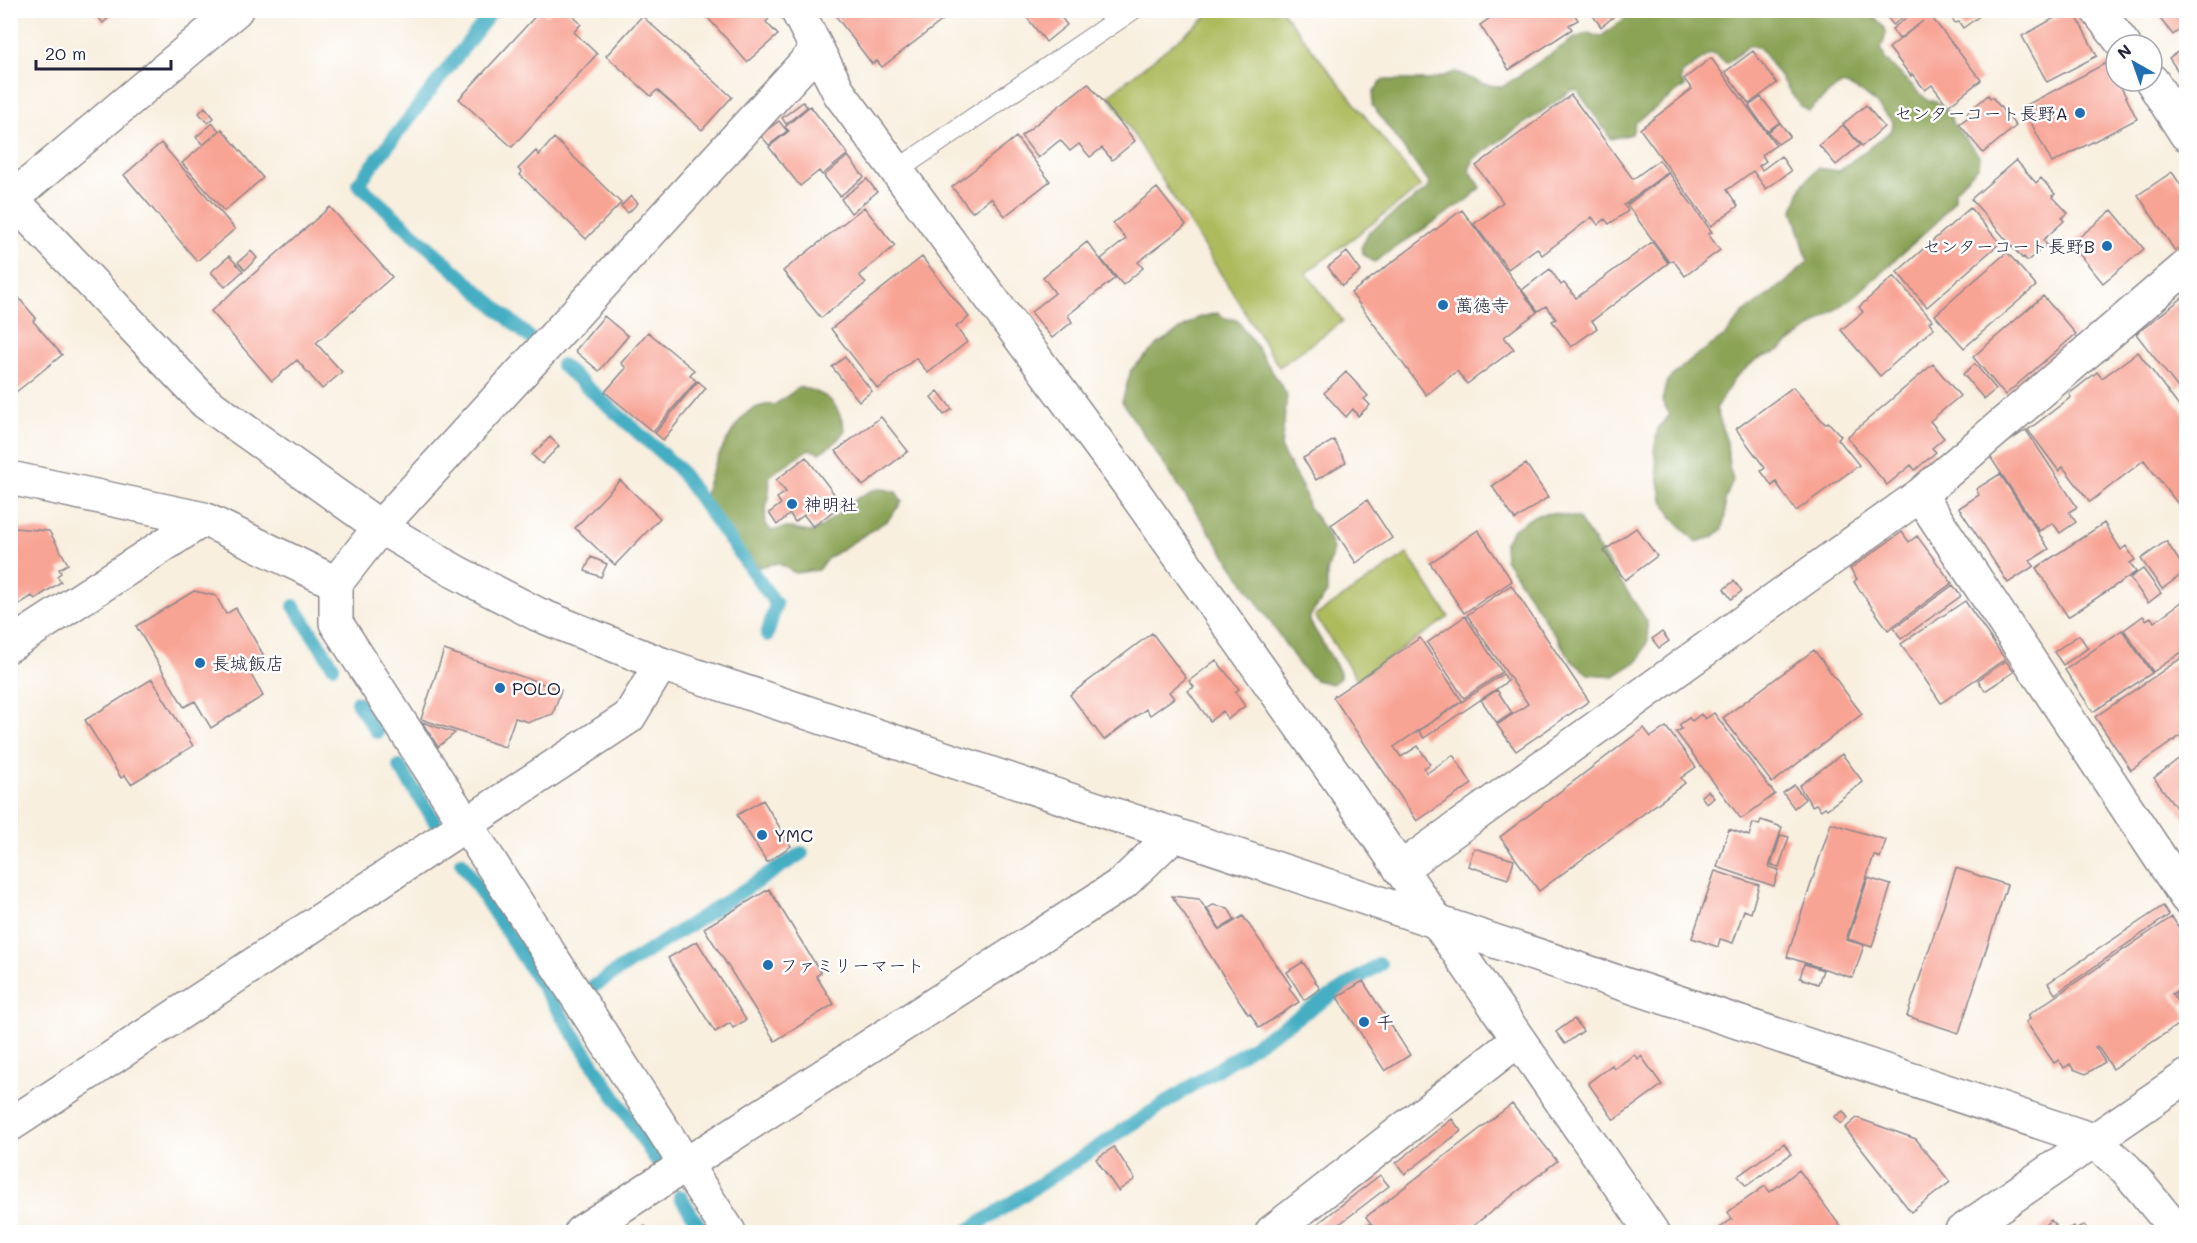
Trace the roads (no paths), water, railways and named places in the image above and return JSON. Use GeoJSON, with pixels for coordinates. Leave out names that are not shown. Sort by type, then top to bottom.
{"type":"FeatureCollection","features":[{"type":"Feature","properties":{"kind":"street"},"geometry":{"type":"LineString","coordinates":[[236,10],[11,198],[205,402],[380,527],[456,572],[537,614],[661,664],[2092,1140],[2126,1169],[2178,1233]]}},
{"type":"Feature","properties":{"kind":"street"},"geometry":{"type":"LineString","coordinates":[[797,10],[840,94],[1127,482],[1400,868],[1652,1233]]}},
{"type":"Feature","properties":{"kind":"street"},"geometry":{"type":"LineString","coordinates":[[2097,10],[2115,33]]}},
{"type":"Feature","properties":{"kind":"street"},"geometry":{"type":"LineString","coordinates":[[729,1233],[336,623],[336,583],[380,527],[816,51]]}},
{"type":"Feature","properties":{"kind":"street"},"geometry":{"type":"LineString","coordinates":[[2160,93],[2187,134]]}},
{"type":"Feature","properties":{"kind":"street"},"geometry":{"type":"LineString","coordinates":[[1400,868],[1920,495],[2187,267]]}},
{"type":"Feature","properties":{"kind":"street"},"geometry":{"type":"LineString","coordinates":[[10,478],[204,519],[336,583]]}},
{"type":"Feature","properties":{"kind":"street"},"geometry":{"type":"LineString","coordinates":[[1920,495],[2187,897]]}},
{"type":"Feature","properties":{"kind":"street"},"geometry":{"type":"LineString","coordinates":[[10,645],[204,519]]}},
{"type":"Feature","properties":{"kind":"street"},"geometry":{"type":"LineString","coordinates":[[10,1125],[629,717],[661,664]]}},
{"type":"Feature","properties":{"kind":"street"},"geometry":{"type":"LineString","coordinates":[[581,1233],[1123,883],[1174,834]]}},
{"type":"Feature","properties":{"kind":"street"},"geometry":{"type":"LineString","coordinates":[[1272,1233],[1518,1040]]}},
{"type":"Feature","properties":{"kind":"street"},"geometry":{"type":"LineString","coordinates":[[1961,1233],[2092,1140],[2187,1077]]}},
{"type":"Feature","properties":{"kind":"lane"},"geometry":{"type":"LineString","coordinates":[[896,171],[1132,10]]}},
{"type":"Feature","properties":{"kind":"waterway"},"geometry":{"type":"LineString","coordinates":[[493,10],[358,184],[529,337]]}},
{"type":"Feature","properties":{"kind":"waterway"},"geometry":{"type":"LineString","coordinates":[[562,365],[677,467],[776,604],[767,635]]}},
{"type":"Feature","properties":{"kind":"waterway"},"geometry":{"type":"LineString","coordinates":[[294,606],[333,666]]}},
{"type":"Feature","properties":{"kind":"waterway"},"geometry":{"type":"LineString","coordinates":[[357,702],[377,732]]}},
{"type":"Feature","properties":{"kind":"waterway"},"geometry":{"type":"LineString","coordinates":[[399,766],[435,822]]}},
{"type":"Feature","properties":{"kind":"waterway"},"geometry":{"type":"LineString","coordinates":[[589,989],[802,853]]}},
{"type":"Feature","properties":{"kind":"waterway"},"geometry":{"type":"LineString","coordinates":[[461,862],[656,1160]]}},
{"type":"Feature","properties":{"kind":"waterway"},"geometry":{"type":"LineString","coordinates":[[966,1232],[1380,964]]}},
{"type":"Feature","properties":{"kind":"waterway"},"geometry":{"type":"LineString","coordinates":[[680,1196],[703,1232]]}},
{"type":"Feature","properties":{"kind":"place","name":"センターコート長野A"},"geometry":{"type":"Point","coordinates":[2080,113]}},
{"type":"Feature","properties":{"kind":"place","name":"センターコート長野B"},"geometry":{"type":"Point","coordinates":[2107,246]}},
{"type":"Feature","properties":{"kind":"place","name":"萬徳寺"},"geometry":{"type":"Point","coordinates":[1443,305]}},
{"type":"Feature","properties":{"kind":"place","name":"神明社"},"geometry":{"type":"Point","coordinates":[792,504]}},
{"type":"Feature","properties":{"kind":"place","name":"長城飯店"},"geometry":{"type":"Point","coordinates":[200,663]}},
{"type":"Feature","properties":{"kind":"place","name":"POLO"},"geometry":{"type":"Point","coordinates":[500,688]}},
{"type":"Feature","properties":{"kind":"place","name":"YMC"},"geometry":{"type":"Point","coordinates":[762,835]}},
{"type":"Feature","properties":{"kind":"place","name":"ファミリーマート"},"geometry":{"type":"Point","coordinates":[768,965]}},
{"type":"Feature","properties":{"kind":"place","name":"千"},"geometry":{"type":"Point","coordinates":[1364,1022]}}]}
